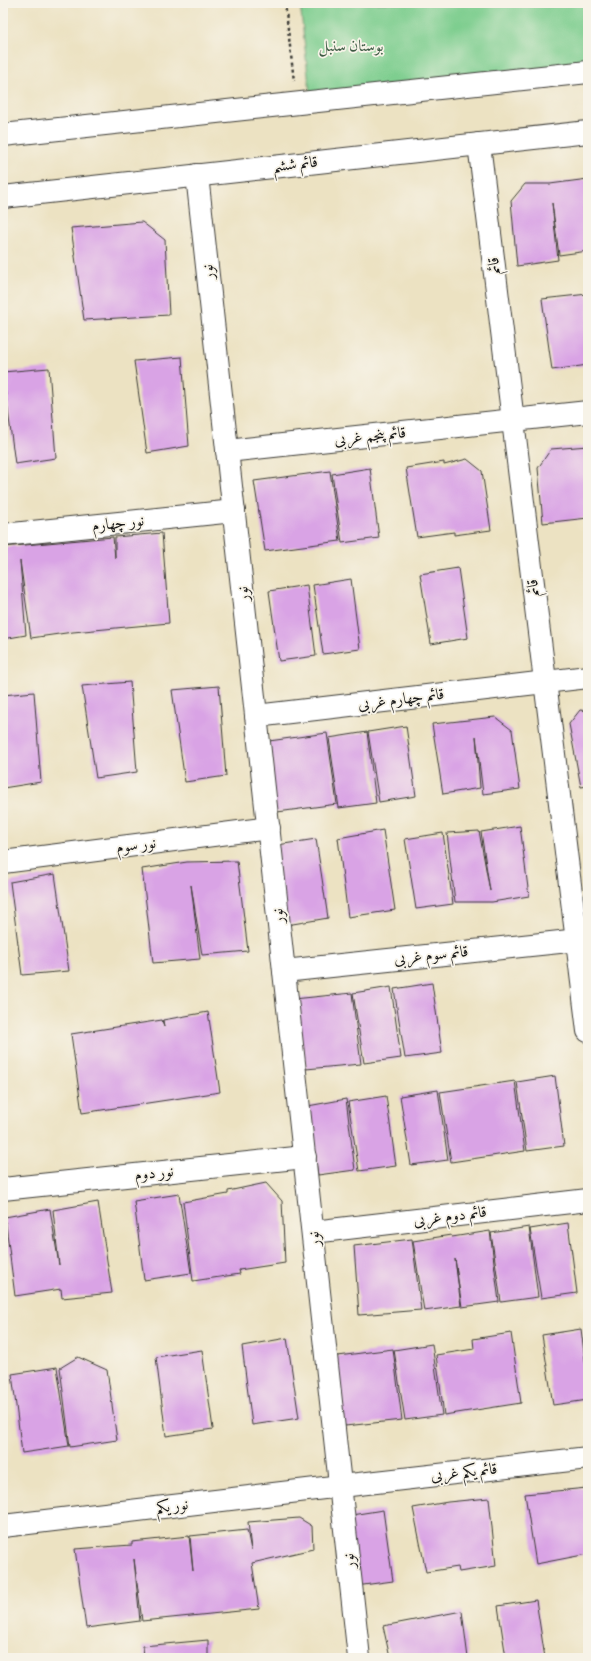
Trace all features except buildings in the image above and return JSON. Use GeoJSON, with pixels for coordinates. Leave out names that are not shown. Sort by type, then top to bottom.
{"type":"FeatureCollection","features":[{"type":"Feature","properties":{"kind":"street"},"geometry":{"type":"LineString","coordinates":[[3,135],[588,72]]}},
{"type":"Feature","properties":{"kind":"street","name":"قائم ششم"},"geometry":{"type":"LineString","coordinates":[[3,197],[588,132]]}},
{"type":"Feature","properties":{"kind":"street","name":"قائم"},"geometry":{"type":"LineString","coordinates":[[479,144],[545,682],[582,940],[588,1031]]}},
{"type":"Feature","properties":{"kind":"street","name":"نور"},"geometry":{"type":"LineString","coordinates":[[197,175],[359,1658]]}},
{"type":"Feature","properties":{"kind":"street","name":"قائم پنجم غربی"},"geometry":{"type":"LineString","coordinates":[[227,451],[588,412]]}},
{"type":"Feature","properties":{"kind":"street","name":"نور چهارم"},"geometry":{"type":"LineString","coordinates":[[3,535],[234,511]]}},
{"type":"Feature","properties":{"kind":"street","name":"قائم چهارم غربی"},"geometry":{"type":"LineString","coordinates":[[256,716],[588,677]]}},
{"type":"Feature","properties":{"kind":"street","name":"نور سوم"},"geometry":{"type":"LineString","coordinates":[[3,862],[269,828]]}},
{"type":"Feature","properties":{"kind":"street","name":"قائم سوم غربی"},"geometry":{"type":"LineString","coordinates":[[284,971],[582,940]]}},
{"type":"Feature","properties":{"kind":"street","name":"نور دوم"},"geometry":{"type":"LineString","coordinates":[[3,1189],[305,1157]]}},
{"type":"Feature","properties":{"kind":"street","name":"قائم دوم غربی"},"geometry":{"type":"LineString","coordinates":[[313,1232],[588,1200]]}},
{"type":"Feature","properties":{"kind":"street","name":"قائم یکم غربی"},"geometry":{"type":"LineString","coordinates":[[341,1486],[588,1458]]}},
{"type":"Feature","properties":{"kind":"street","name":"نور یکم"},"geometry":{"type":"LineString","coordinates":[[3,1526],[341,1486]]}},
{"type":"Feature","properties":{"kind":"path"},"geometry":{"type":"LineString","coordinates":[[285,3],[296,104]]}},
{"type":"Feature","properties":{"kind":"green space","name":"بوستان سنبل"},"geometry":{"type":"Polygon","coordinates":[[[300,3],[585,3],[588,30],[588,65],[310,94],[300,3]]]}}]}
